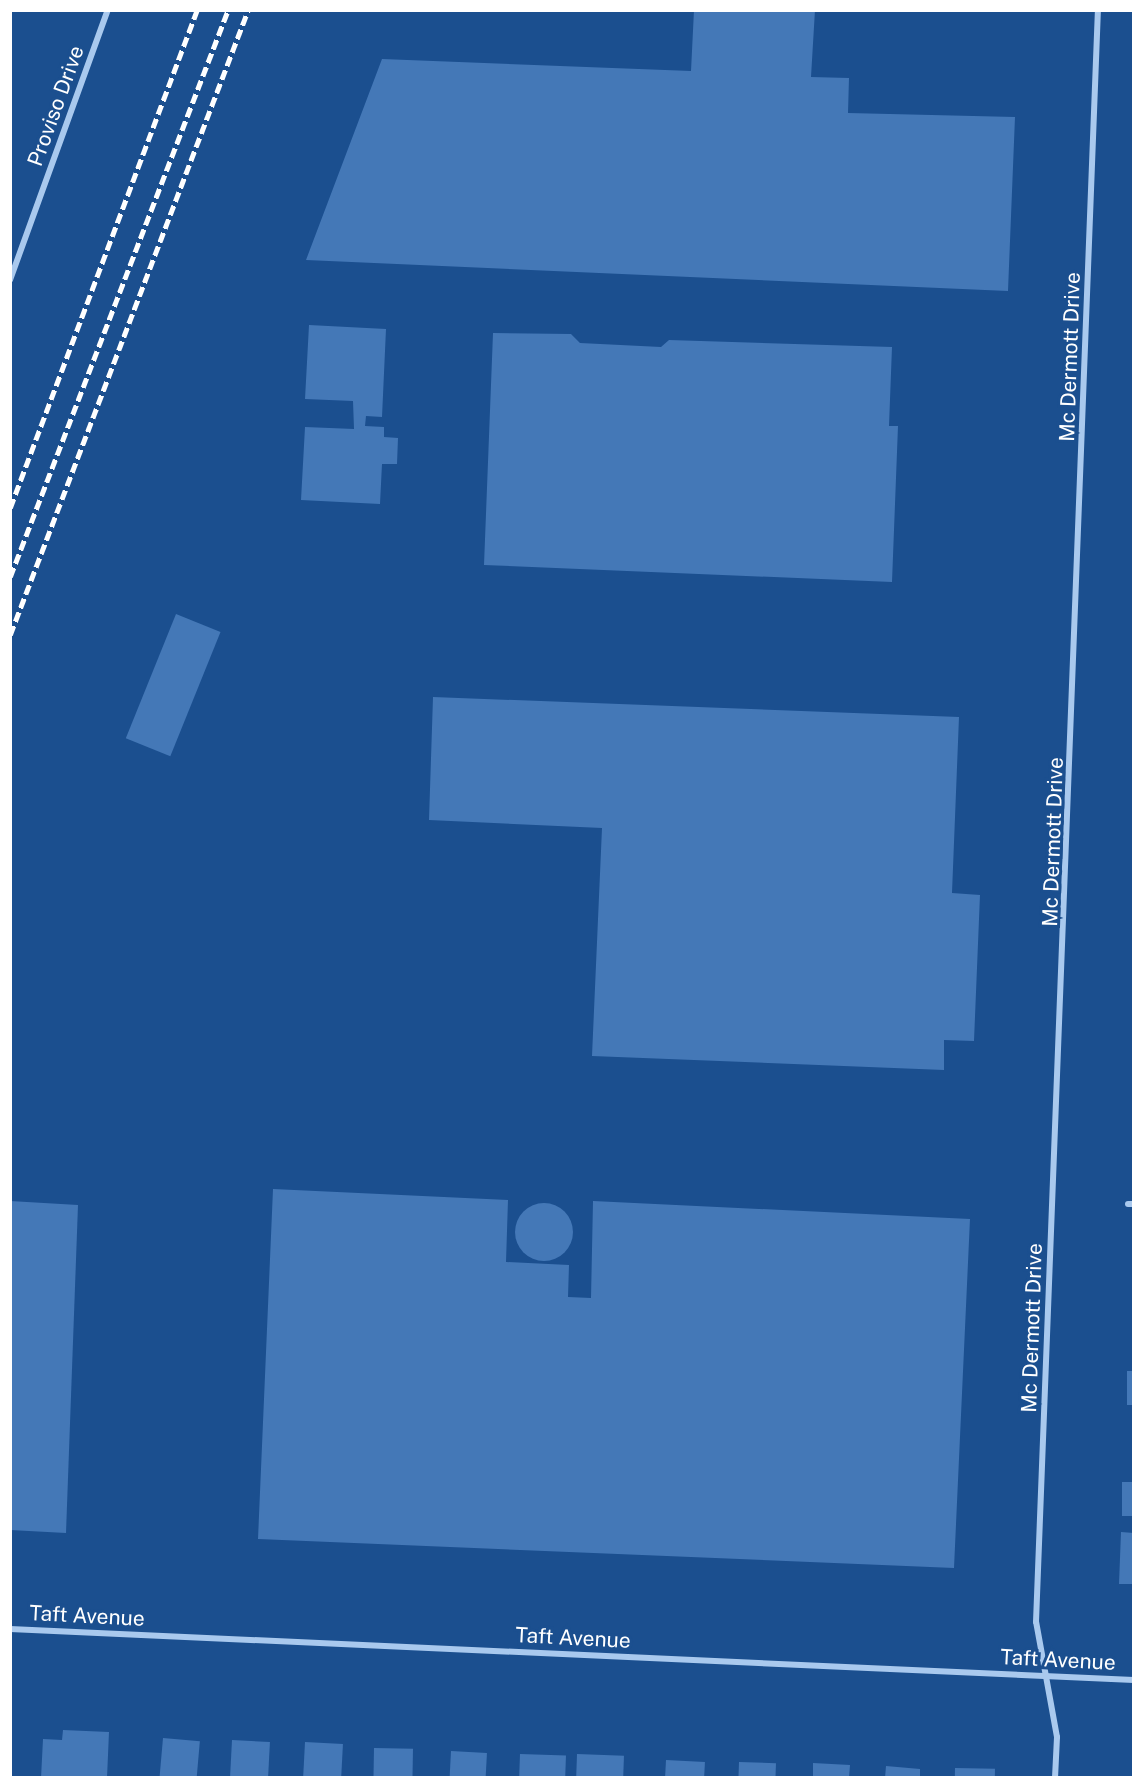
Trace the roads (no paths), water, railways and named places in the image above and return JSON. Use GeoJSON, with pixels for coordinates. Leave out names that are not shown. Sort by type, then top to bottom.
{"type":"FeatureCollection","features":[{"type":"Feature","properties":{"kind":"street","name":"Proviso Drive"},"geometry":{"type":"LineString","coordinates":[[10,280],[108,10]]}},
{"type":"Feature","properties":{"kind":"street","name":"Mc Dermott Drive"},"geometry":{"type":"LineString","coordinates":[[1055,1778],[1057,1737],[1042,1675],[1036,1622],[1098,10]]}},
{"type":"Feature","properties":{"kind":"street","name":"Taft Avenue"},"geometry":{"type":"LineString","coordinates":[[10,1629],[1134,1680]]}},
{"type":"Feature","properties":{"kind":"railway"},"geometry":{"type":"LineString","coordinates":[[10,508],[197,10]]}},
{"type":"Feature","properties":{"kind":"railway"},"geometry":{"type":"LineString","coordinates":[[10,577],[228,10]]}},
{"type":"Feature","properties":{"kind":"railway"},"geometry":{"type":"LineString","coordinates":[[10,635],[248,10]]}}]}
